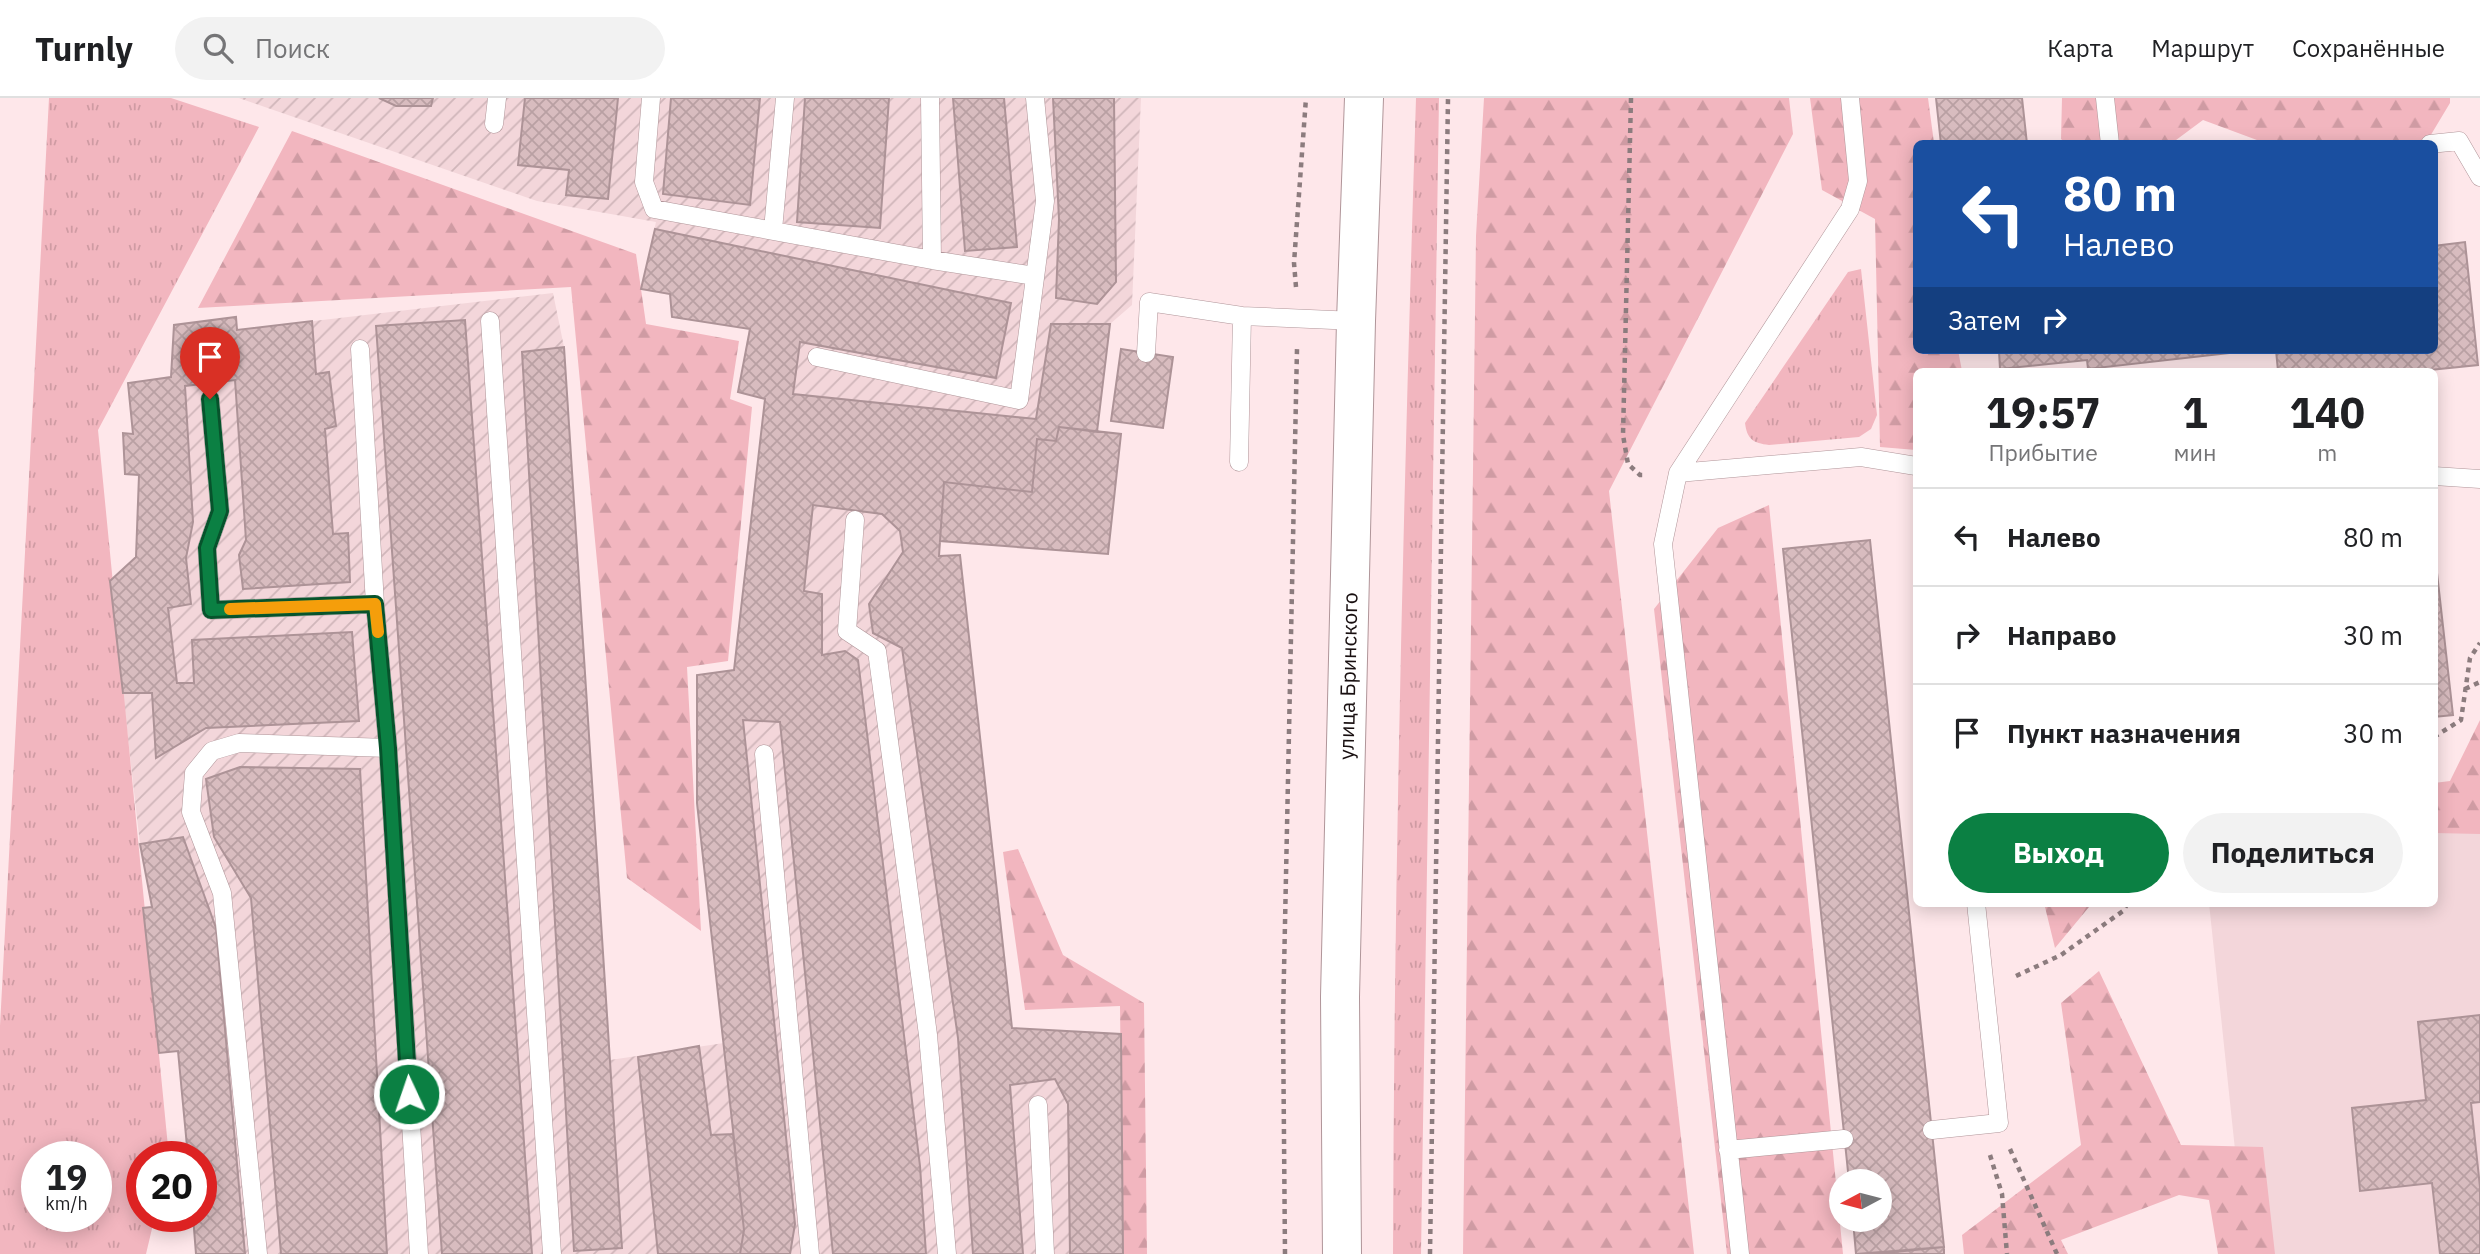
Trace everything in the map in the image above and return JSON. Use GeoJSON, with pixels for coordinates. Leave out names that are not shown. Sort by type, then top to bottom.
{"type":"FeatureCollection","features":[{"type":"Feature","properties":{"kind":"main road","name":"улица Бринского"},"geometry":{"type":"LineString","coordinates":[[1342,1254],[1340,997],[1364,98]]}},
{"type":"Feature","properties":{"kind":"lane"},"geometry":{"type":"LineString","coordinates":[[494,124],[497,98]]}},
{"type":"Feature","properties":{"kind":"lane"},"geometry":{"type":"LineString","coordinates":[[651,98],[644,182],[654,209],[1035,276]]}},
{"type":"Feature","properties":{"kind":"lane"},"geometry":{"type":"LineString","coordinates":[[773,230],[785,98]]}},
{"type":"Feature","properties":{"kind":"lane"},"geometry":{"type":"LineString","coordinates":[[930,98],[932,260]]}},
{"type":"Feature","properties":{"kind":"lane"},"geometry":{"type":"LineString","coordinates":[[817,357],[1019,400],[1045,201],[1035,98]]}},
{"type":"Feature","properties":{"kind":"lane"},"geometry":{"type":"LineString","coordinates":[[1740,1254],[1663,544],[1678,473],[1850,209],[1858,181],[1850,98]]}},
{"type":"Feature","properties":{"kind":"lane"},"geometry":{"type":"LineString","coordinates":[[2105,98],[2110,140]]}},
{"type":"Feature","properties":{"kind":"lane"},"geometry":{"type":"LineString","coordinates":[[2438,143],[2459,141],[2480,177]]}},
{"type":"Feature","properties":{"kind":"lane"},"geometry":{"type":"LineString","coordinates":[[1146,353],[1150,302],[1242,316],[1356,321]]}},
{"type":"Feature","properties":{"kind":"lane"},"geometry":{"type":"LineString","coordinates":[[1239,463],[1242,316]]}},
{"type":"Feature","properties":{"kind":"lane"},"geometry":{"type":"LineString","coordinates":[[490,321],[552,1254]]}},
{"type":"Feature","properties":{"kind":"lane"},"geometry":{"type":"LineString","coordinates":[[360,349],[419,1254]]}},
{"type":"Feature","properties":{"kind":"lane"},"geometry":{"type":"LineString","coordinates":[[210,399],[220,511],[207,548],[211,610],[375,604]]}},
{"type":"Feature","properties":{"kind":"lane"},"geometry":{"type":"LineString","coordinates":[[1678,473],[1861,457],[1913,466]]}},
{"type":"Feature","properties":{"kind":"lane"},"geometry":{"type":"LineString","coordinates":[[2438,476],[2480,479]]}},
{"type":"Feature","properties":{"kind":"lane"},"geometry":{"type":"LineString","coordinates":[[855,520],[848,631],[877,651],[928,1035],[947,1254]]}},
{"type":"Feature","properties":{"kind":"lane"},"geometry":{"type":"LineString","coordinates":[[258,1254],[222,893],[191,813],[194,774],[212,751],[239,743],[388,748]]}},
{"type":"Feature","properties":{"kind":"lane"},"geometry":{"type":"LineString","coordinates":[[764,754],[810,1254]]}},
{"type":"Feature","properties":{"kind":"lane"},"geometry":{"type":"LineString","coordinates":[[1931,1130],[1999,1123],[1976,907]]}},
{"type":"Feature","properties":{"kind":"lane"},"geometry":{"type":"LineString","coordinates":[[1038,1105],[1045,1254]]}},
{"type":"Feature","properties":{"kind":"lane"},"geometry":{"type":"LineString","coordinates":[[1728,1150],[1844,1139]]}},
{"type":"Feature","properties":{"kind":"path"},"geometry":{"type":"LineString","coordinates":[[1285,1254],[1283,992],[1298,318],[1294,263],[1306,98]]}},
{"type":"Feature","properties":{"kind":"path"},"geometry":{"type":"LineString","coordinates":[[1430,1254],[1448,98]]}},
{"type":"Feature","properties":{"kind":"path"},"geometry":{"type":"LineString","coordinates":[[1631,98],[1623,435],[1628,464],[1640,475],[1678,473]]}},
{"type":"Feature","properties":{"kind":"path"},"geometry":{"type":"LineString","coordinates":[[2438,734],[2461,720],[2470,658],[2480,643]]}},
{"type":"Feature","properties":{"kind":"path"},"geometry":{"type":"LineString","coordinates":[[2465,690],[2480,682]]}},
{"type":"Feature","properties":{"kind":"path"},"geometry":{"type":"LineString","coordinates":[[1985,990],[2061,955],[2126,907]]}},
{"type":"Feature","properties":{"kind":"path"},"geometry":{"type":"LineString","coordinates":[[1999,1123],[2057,1254]]}},
{"type":"Feature","properties":{"kind":"path"},"geometry":{"type":"LineString","coordinates":[[1980,1125],[2002,1194],[2007,1254]]}},
{"type":"Feature","properties":{"kind":"shaded area"},"geometry":{"type":"Polygon","coordinates":[[[239,98],[1141,98],[1132,305],[1110,324],[1097,432],[944,482],[939,555],[960,555],[1012,1028],[1121,1034],[1123,1254],[196,1254],[194,1232],[217,1232],[217,1141],[186,1141],[178,1051],[159,1053],[143,908],[152,907],[140,844],[110,581],[136,557],[139,475],[125,474],[123,433],[133,434],[128,383],[171,376],[174,325],[236,317],[238,330],[553,293],[564,347],[610,1060],[724,1043],[697,803],[697,675],[734,670],[765,399],[738,392],[749,329],[672,317],[670,294],[641,289],[656,222],[537,201],[239,98]]]}},
{"type":"Feature","properties":{"kind":"shaded area"},"geometry":{"type":"Polygon","coordinates":[[[2438,800],[2480,800],[2480,1254],[2246,1254],[2209,907],[2438,907],[2438,800]]]}},
{"type":"Feature","properties":{"kind":"green space"},"geometry":{"type":"Polygon","coordinates":[[[49,98],[171,98],[259,127],[98,430],[167,1141],[126,1141],[126,1232],[151,1232],[146,1254],[0,1254],[0,1026],[49,98]]]}},
{"type":"Feature","properties":{"kind":"green space"},"geometry":{"type":"Polygon","coordinates":[[[1416,98],[1439,98],[1421,1254],[1393,1254],[1400,676],[1416,98]]]}},
{"type":"Feature","properties":{"kind":"green space"},"geometry":{"type":"Polygon","coordinates":[[[1484,98],[1789,98],[1793,134],[1609,491],[1694,1254],[1463,1254],[1476,236],[1484,98]]]}},
{"type":"Feature","properties":{"kind":"green space"},"geometry":{"type":"Polygon","coordinates":[[[1810,98],[1928,98],[1934,140],[1913,140],[1913,354],[1959,354],[1961,368],[1913,368],[1913,450],[1880,447],[1875,219],[1822,190],[1810,98]]]}},
{"type":"Feature","properties":{"kind":"green space"},"geometry":{"type":"Polygon","coordinates":[[[2062,98],[2450,98],[2450,103],[2428,140],[2257,140],[2203,120],[2176,140],[2061,139],[2062,98]]]}},
{"type":"Feature","properties":{"kind":"green space"},"geometry":{"type":"Polygon","coordinates":[[[292,131],[636,254],[646,324],[739,341],[730,399],[752,407],[728,661],[687,667],[701,931],[627,878],[571,287],[198,308],[292,131]]]}},
{"type":"Feature","properties":{"kind":"green space"},"geometry":{"type":"Polygon","coordinates":[[[1861,269],[1877,415],[1871,429],[1859,437],[1769,445],[1755,441],[1747,433],[1745,423],[1848,272],[1861,269]]]}},
{"type":"Feature","properties":{"kind":"green space"},"geometry":{"type":"Polygon","coordinates":[[[1769,505],[1835,1169],[1829,1169],[1829,1232],[1841,1232],[1843,1254],[1727,1254],[1654,609],[1718,528],[1769,505]]]}},
{"type":"Feature","properties":{"kind":"green space"},"geometry":{"type":"Polygon","coordinates":[[[2480,720],[2480,834],[2438,833],[2438,782],[2450,781],[2480,720]]]}},
{"type":"Feature","properties":{"kind":"green space"},"geometry":{"type":"Polygon","coordinates":[[[1018,849],[1063,955],[1144,1003],[1147,1254],[1123,1254],[1120,1006],[1025,1010],[1003,852],[1018,849]]]}},
{"type":"Feature","properties":{"kind":"green space"},"geometry":{"type":"Polygon","coordinates":[[[2045,907],[2089,907],[2055,948],[2045,907]]]}},
{"type":"Feature","properties":{"kind":"green space"},"geometry":{"type":"Polygon","coordinates":[[[2099,971],[2181,1145],[2263,1147],[2275,1254],[2218,1254],[2209,1200],[2179,1195],[2061,1240],[2068,1254],[1964,1254],[1962,1235],[2081,1145],[2061,1003],[2099,971]]]}},
{"type":"Feature","properties":{"kind":"building"},"geometry":{"type":"Polygon","coordinates":[[[379,98],[433,98],[431,106],[396,106],[379,98]]]}},
{"type":"Feature","properties":{"kind":"building"},"geometry":{"type":"Polygon","coordinates":[[[525,98],[618,98],[608,199],[566,195],[569,170],[518,165],[525,98]]]}},
{"type":"Feature","properties":{"kind":"building"},"geometry":{"type":"Polygon","coordinates":[[[671,98],[760,98],[750,205],[663,194],[671,98]]]}},
{"type":"Feature","properties":{"kind":"building"},"geometry":{"type":"Polygon","coordinates":[[[805,98],[889,98],[880,228],[797,222],[805,98]]]}},
{"type":"Feature","properties":{"kind":"building"},"geometry":{"type":"Polygon","coordinates":[[[953,98],[1004,98],[1017,247],[965,251],[953,98]]]}},
{"type":"Feature","properties":{"kind":"building"},"geometry":{"type":"Polygon","coordinates":[[[1053,98],[1114,98],[1116,282],[1097,304],[1056,298],[1059,219],[1053,98]]]}},
{"type":"Feature","properties":{"kind":"building"},"geometry":{"type":"Polygon","coordinates":[[[1936,98],[2022,98],[2027,140],[1941,140],[1936,98]]]}},
{"type":"Feature","properties":{"kind":"building"},"geometry":{"type":"Polygon","coordinates":[[[655,229],[1011,303],[996,378],[800,342],[793,394],[1036,419],[1051,324],[1110,324],[1097,432],[1059,427],[1056,441],[1037,439],[1032,492],[944,482],[939,556],[960,555],[1012,1028],[1121,1034],[1123,1254],[1070,1254],[1068,1104],[1055,1079],[1010,1085],[1023,1254],[973,1254],[958,1038],[902,648],[873,633],[869,604],[903,552],[900,531],[882,514],[813,505],[804,591],[822,594],[822,655],[845,651],[858,660],[920,1166],[926,1254],[833,1254],[780,722],[743,720],[795,1224],[790,1254],[740,1254],[744,1230],[697,803],[697,675],[734,670],[765,399],[738,392],[750,329],[672,317],[670,294],[641,289],[655,229]]]}},
{"type":"Feature","properties":{"kind":"building"},"geometry":{"type":"Polygon","coordinates":[[[2465,242],[2478,365],[2438,369],[2278,368],[2276,354],[2438,354],[2438,245],[2465,242]]]}},
{"type":"Feature","properties":{"kind":"building"},"geometry":{"type":"Polygon","coordinates":[[[236,317],[237,330],[312,321],[316,374],[329,372],[336,426],[325,429],[333,534],[348,533],[350,582],[243,589],[239,555],[246,540],[235,380],[185,386],[193,522],[186,558],[191,604],[168,608],[177,683],[194,683],[192,640],[352,632],[359,721],[206,728],[156,758],[152,693],[123,693],[110,581],[136,557],[139,475],[125,474],[123,433],[133,434],[128,383],[171,377],[174,325],[236,317]]]}},
{"type":"Feature","properties":{"kind":"building"},"geometry":{"type":"Polygon","coordinates":[[[465,320],[532,1254],[442,1254],[376,326],[465,320]]]}},
{"type":"Feature","properties":{"kind":"building"},"geometry":{"type":"Polygon","coordinates":[[[564,347],[622,1248],[574,1251],[522,352],[564,347]]]}},
{"type":"Feature","properties":{"kind":"building"},"geometry":{"type":"Polygon","coordinates":[[[1121,349],[1173,357],[1163,428],[1111,421],[1121,349]]]}},
{"type":"Feature","properties":{"kind":"building"},"geometry":{"type":"Polygon","coordinates":[[[1999,354],[2221,354],[2097,368],[2088,368],[2087,360],[2000,368],[1999,354]]]}},
{"type":"Feature","properties":{"kind":"building"},"geometry":{"type":"Polygon","coordinates":[[[1059,427],[1121,434],[1108,554],[940,541],[944,482],[1032,492],[1037,439],[1056,441],[1059,427]]]}},
{"type":"Feature","properties":{"kind":"building"},"geometry":{"type":"Polygon","coordinates":[[[1870,540],[1944,1247],[1856,1254],[1854,1232],[1892,1232],[1892,1169],[1848,1169],[1783,549],[1870,540]]]}},
{"type":"Feature","properties":{"kind":"building"},"geometry":{"type":"Polygon","coordinates":[[[2438,582],[2453,715],[2438,717],[2438,582]]]}},
{"type":"Feature","properties":{"kind":"building"},"geometry":{"type":"Polygon","coordinates":[[[240,767],[360,769],[387,1254],[281,1254],[251,898],[214,837],[206,779],[240,767]]]}},
{"type":"Feature","properties":{"kind":"building"},"geometry":{"type":"Polygon","coordinates":[[[183,837],[216,928],[245,1254],[196,1254],[194,1232],[217,1232],[217,1141],[186,1141],[178,1051],[159,1053],[143,908],[152,907],[140,844],[183,837]]]}},
{"type":"Feature","properties":{"kind":"building"},"geometry":{"type":"Polygon","coordinates":[[[2480,1015],[2480,1102],[2471,1103],[2480,1187],[2480,1254],[2440,1254],[2432,1183],[2360,1191],[2352,1108],[2426,1100],[2418,1022],[2480,1015]]]}},
{"type":"Feature","properties":{"kind":"building"},"geometry":{"type":"Polygon","coordinates":[[[699,1046],[711,1135],[733,1134],[744,1230],[740,1254],[658,1254],[638,1057],[699,1046]]]}},
{"type":"Feature","properties":{"kind":"building"},"geometry":{"type":"Polygon","coordinates":[[[1944,1247],[1944,1254],[1875,1254],[1944,1247]]]}},
{"type":"Feature","properties":{"kind":"slow traffic"},"geometry":{"type":"LineString","coordinates":[[230,609],[375,604],[378,632]]}},
{"type":"Feature","properties":{"kind":"route"},"geometry":{"type":"LineString","coordinates":[[210,399],[220,511],[207,548],[211,610],[375,604],[388,748],[409,1094]]}}]}
